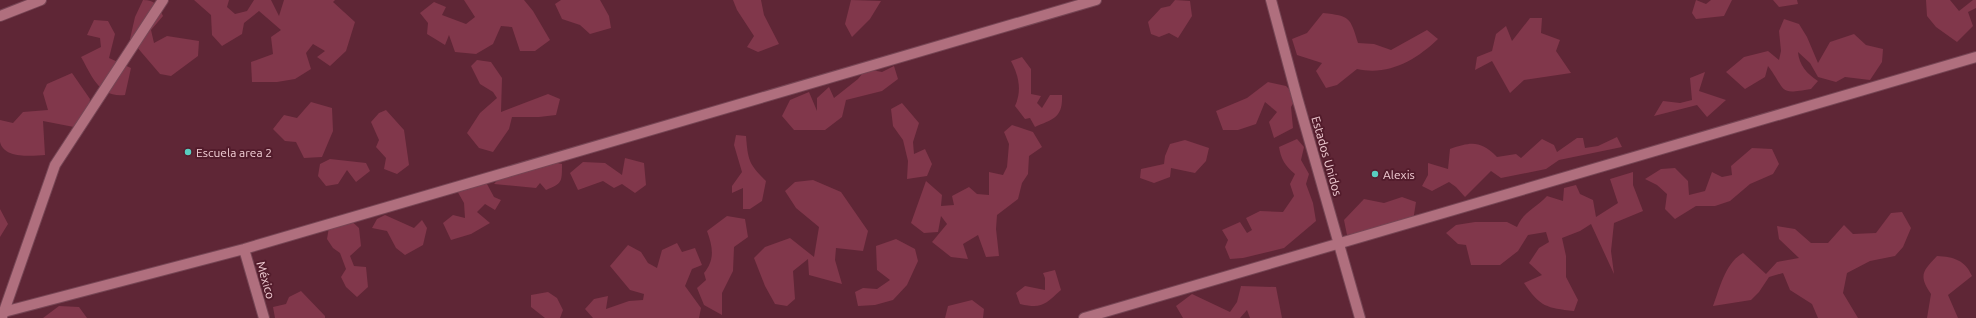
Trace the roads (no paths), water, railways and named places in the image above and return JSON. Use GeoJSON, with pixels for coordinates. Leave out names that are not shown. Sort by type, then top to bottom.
{"type":"FeatureCollection","features":[{"type":"Feature","properties":{"kind":"street"},"geometry":{"type":"LineString","coordinates":[[0,16],[41,0]]}},
{"type":"Feature","properties":{"kind":"street"},"geometry":{"type":"LineString","coordinates":[[2,314],[56,165],[163,0]]}},
{"type":"Feature","properties":{"kind":"street"},"geometry":{"type":"LineString","coordinates":[[2,314],[244,249],[1096,0]]}},
{"type":"Feature","properties":{"kind":"street","name":"Estados Unidos"},"geometry":{"type":"LineString","coordinates":[[1271,0],[1360,318]]}},
{"type":"Feature","properties":{"kind":"street"},"geometry":{"type":"LineString","coordinates":[[1084,318],[1976,57]]}},
{"type":"Feature","properties":{"kind":"street","name":"México"},"geometry":{"type":"LineString","coordinates":[[244,249],[264,318]]}},
{"type":"Feature","properties":{"kind":"place","name":"Escuela area 2"},"geometry":{"type":"Point","coordinates":[188,152]}},
{"type":"Feature","properties":{"kind":"place","name":"Alexis"},"geometry":{"type":"Point","coordinates":[1375,174]}}]}
